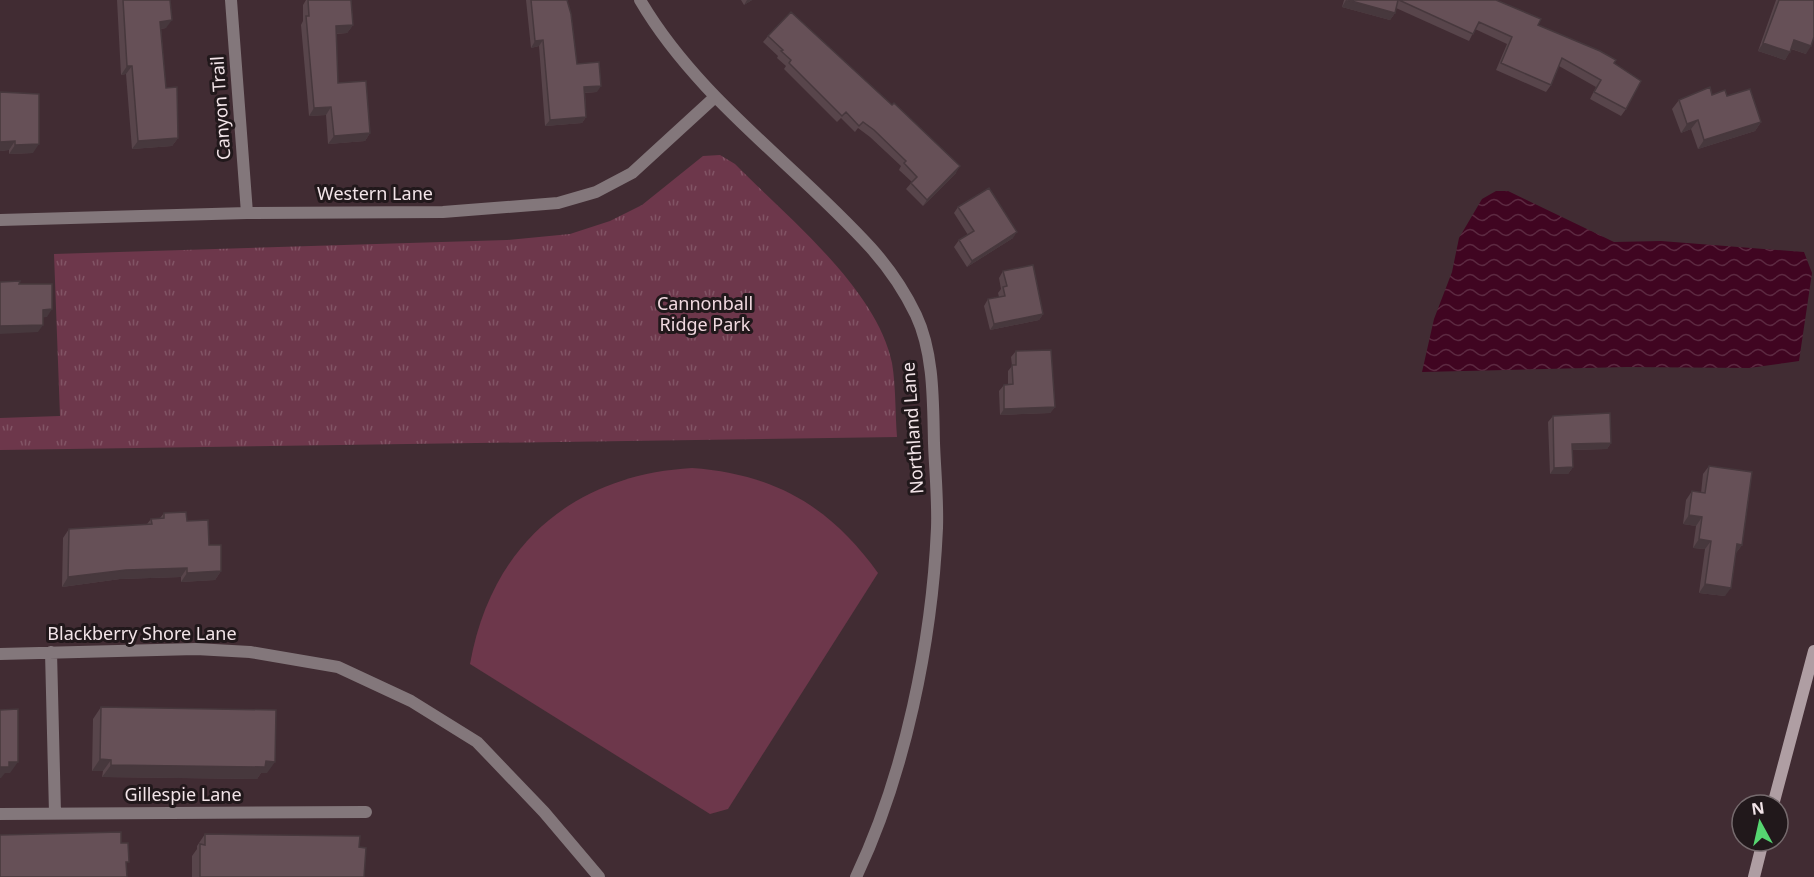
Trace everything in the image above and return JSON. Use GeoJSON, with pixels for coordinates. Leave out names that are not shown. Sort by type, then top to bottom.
{"type":"FeatureCollection","features":[{"type":"Feature","properties":{"kind":"main road"},"geometry":{"type":"LineString","coordinates":[[1776,793],[1814,651]]}},
{"type":"Feature","properties":{"kind":"main road"},"geometry":{"type":"LineString","coordinates":[[1754,877],[1760,853]]}},
{"type":"Feature","properties":{"kind":"street","name":"Canyon Trail"},"geometry":{"type":"LineString","coordinates":[[231,0],[247,213]]}},
{"type":"Feature","properties":{"kind":"street","name":"Northland Lane"},"geometry":{"type":"LineString","coordinates":[[640,0],[659,32],[715,97],[872,248],[896,281],[916,316],[931,375],[937,527],[928,639],[899,759],[856,877]]}},
{"type":"Feature","properties":{"kind":"street","name":"Western Lane"},"geometry":{"type":"LineString","coordinates":[[0,220],[247,213],[443,212],[558,202],[596,192],[632,173],[715,97]]}},
{"type":"Feature","properties":{"kind":"street","name":"Blackberry Shore Lane"},"geometry":{"type":"LineString","coordinates":[[0,654],[196,649],[250,652],[338,667],[411,701],[477,742],[544,812],[599,877]]}},
{"type":"Feature","properties":{"kind":"street"},"geometry":{"type":"LineString","coordinates":[[51,652],[55,813]]}},
{"type":"Feature","properties":{"kind":"street","name":"Gillespie Lane"},"geometry":{"type":"LineString","coordinates":[[0,814],[366,812]]}},
{"type":"Feature","properties":{"kind":"green space","name":"Cannonball Ridge Park"},"geometry":{"type":"Polygon","coordinates":[[[720,155],[735,164],[804,231],[849,281],[868,308],[883,335],[892,363],[897,437],[0,450],[0,418],[60,416],[54,254],[507,240],[570,234],[610,221],[642,205],[703,156],[720,155]]]}},
{"type":"Feature","properties":{"kind":"green space"},"geometry":{"type":"Polygon","coordinates":[[[692,468],[722,471],[749,478],[774,486],[798,498],[820,512],[840,529],[860,549],[878,573],[728,809],[710,814],[470,664],[481,622],[497,585],[518,552],[544,524],[575,502],[610,485],[649,474],[692,468]]]}},
{"type":"Feature","properties":{"kind":"water"},"geometry":{"type":"Polygon","coordinates":[[[1496,191],[1508,191],[1614,242],[1661,241],[1804,252],[1812,273],[1799,361],[1749,368],[1627,367],[1422,372],[1434,319],[1452,272],[1459,238],[1482,199],[1496,191]]]}},
{"type":"Feature","properties":{"kind":"building"},"geometry":{"type":"Polygon","coordinates":[[[123,0],[170,0],[172,20],[160,22],[166,88],[177,87],[178,138],[138,141],[132,66],[127,66],[123,0]]]}},
{"type":"Feature","properties":{"kind":"building"},"geometry":{"type":"Polygon","coordinates":[[[308,0],[351,0],[353,25],[336,26],[338,83],[366,81],[370,133],[334,136],[331,107],[314,108],[306,16],[309,16],[308,0]]]}},
{"type":"Feature","properties":{"kind":"building"},"geometry":{"type":"Polygon","coordinates":[[[531,0],[567,0],[577,64],[599,62],[601,86],[584,87],[586,117],[550,120],[543,40],[535,41],[531,0]]]}},
{"type":"Feature","properties":{"kind":"building"},"geometry":{"type":"Polygon","coordinates":[[[1348,0],[1398,0],[1395,13],[1348,0]]]}},
{"type":"Feature","properties":{"kind":"building"},"geometry":{"type":"Polygon","coordinates":[[[1399,0],[1496,0],[1541,19],[1538,25],[1600,51],[1616,60],[1614,63],[1641,81],[1626,109],[1594,92],[1601,80],[1562,58],[1551,85],[1501,63],[1512,37],[1479,22],[1473,34],[1399,0]]]}},
{"type":"Feature","properties":{"kind":"building"},"geometry":{"type":"Polygon","coordinates":[[[1779,0],[1814,0],[1814,37],[1811,46],[1794,40],[1790,52],[1763,43],[1779,0]]]}},
{"type":"Feature","properties":{"kind":"building"},"geometry":{"type":"Polygon","coordinates":[[[791,12],[892,105],[894,103],[960,166],[927,200],[911,183],[917,177],[904,163],[906,161],[863,122],[859,126],[846,112],[842,116],[789,63],[791,60],[768,36],[791,12]]]}},
{"type":"Feature","properties":{"kind":"building"},"geometry":{"type":"Polygon","coordinates":[[[1710,87],[1712,95],[1725,90],[1727,96],[1750,89],[1761,122],[1704,140],[1698,120],[1687,124],[1679,100],[1710,87]]]}},
{"type":"Feature","properties":{"kind":"building"},"geometry":{"type":"Polygon","coordinates":[[[0,92],[39,94],[39,144],[15,145],[15,141],[0,142],[0,92]]]}},
{"type":"Feature","properties":{"kind":"building"},"geometry":{"type":"Polygon","coordinates":[[[989,188],[1017,232],[972,261],[959,240],[974,231],[958,207],[989,188]]]}},
{"type":"Feature","properties":{"kind":"building"},"geometry":{"type":"Polygon","coordinates":[[[1033,265],[1043,314],[994,324],[988,299],[1005,296],[1003,287],[1007,286],[1003,271],[1033,265]]]}},
{"type":"Feature","properties":{"kind":"building"},"geometry":{"type":"Polygon","coordinates":[[[20,281],[19,284],[52,284],[52,309],[43,310],[43,325],[0,326],[0,282],[20,281]]]}},
{"type":"Feature","properties":{"kind":"building"},"geometry":{"type":"Polygon","coordinates":[[[1051,350],[1055,407],[1004,409],[1004,385],[1013,384],[1012,365],[1016,365],[1016,351],[1051,350]]]}},
{"type":"Feature","properties":{"kind":"building"},"geometry":{"type":"Polygon","coordinates":[[[1610,413],[1611,443],[1572,444],[1573,467],[1554,468],[1553,416],[1610,413]]]}},
{"type":"Feature","properties":{"kind":"building"},"geometry":{"type":"Polygon","coordinates":[[[1709,466],[1752,472],[1742,545],[1737,544],[1731,588],[1705,584],[1711,541],[1699,539],[1702,517],[1689,515],[1692,491],[1705,493],[1709,466]]]}},
{"type":"Feature","properties":{"kind":"building"},"geometry":{"type":"Polygon","coordinates":[[[186,512],[187,521],[208,520],[209,545],[221,545],[221,571],[187,573],[187,568],[126,570],[68,577],[69,529],[152,524],[151,519],[164,518],[164,513],[186,512]]]}},
{"type":"Feature","properties":{"kind":"building"},"geometry":{"type":"Polygon","coordinates":[[[101,707],[276,710],[275,762],[266,761],[265,767],[111,765],[111,760],[100,759],[101,707]]]}},
{"type":"Feature","properties":{"kind":"building"},"geometry":{"type":"Polygon","coordinates":[[[18,709],[18,762],[9,762],[9,767],[0,767],[0,710],[18,709]]]}},
{"type":"Feature","properties":{"kind":"building"},"geometry":{"type":"Polygon","coordinates":[[[121,832],[121,843],[128,843],[127,877],[0,877],[0,835],[121,832]]]}},
{"type":"Feature","properties":{"kind":"building"},"geometry":{"type":"Polygon","coordinates":[[[205,834],[360,836],[359,847],[366,848],[364,877],[200,877],[200,844],[205,845],[205,834]]]}}]}
